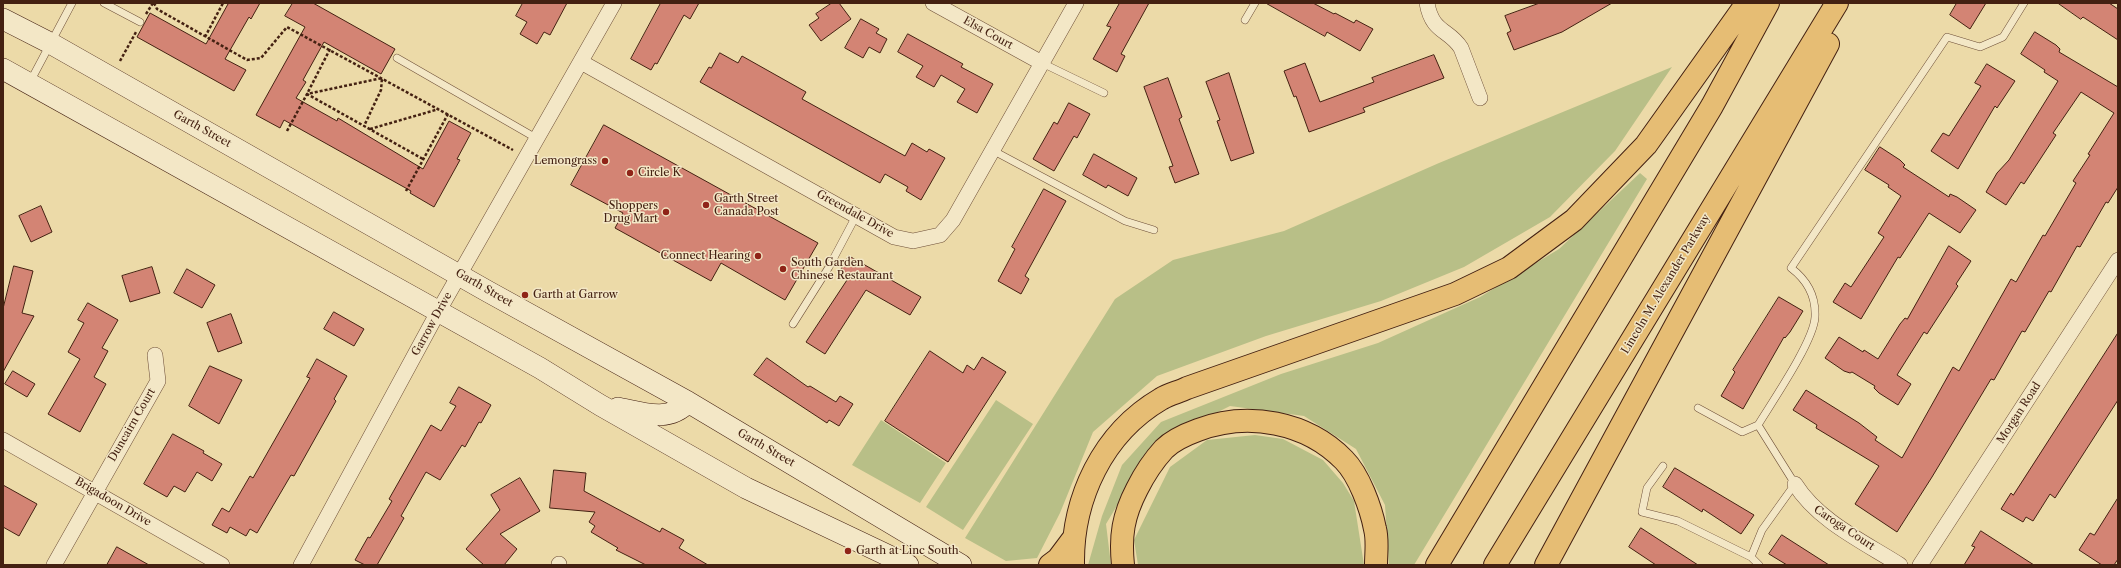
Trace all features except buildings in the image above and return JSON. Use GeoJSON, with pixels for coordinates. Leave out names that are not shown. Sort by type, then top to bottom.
{"type":"FeatureCollection","features":[{"type":"Feature","properties":{"kind":"highway"},"geometry":{"type":"LineString","coordinates":[[1074,565],[1073,539],[1086,491],[1096,466],[1114,437],[1133,418],[1162,398],[1455,294],[1509,268],[1574,220],[1646,145],[1747,3]]}},
{"type":"Feature","properties":{"kind":"highway"},"geometry":{"type":"LineString","coordinates":[[1437,565],[1712,106],[1768,3]]}},
{"type":"Feature","properties":{"kind":"highway","name":"Lincoln M. Alexander Parkway"},"geometry":{"type":"LineString","coordinates":[[1495,565],[1837,3]]}},
{"type":"Feature","properties":{"kind":"highway"},"geometry":{"type":"LineString","coordinates":[[1546,565],[1846,11],[1848,3]]}},
{"type":"Feature","properties":{"kind":"highway"},"geometry":{"type":"LineString","coordinates":[[1123,565],[1121,542],[1127,509],[1144,476],[1165,448],[1187,435],[1208,426],[1233,421],[1270,421],[1313,435],[1345,460],[1363,490],[1376,529],[1376,565]]}},
{"type":"Feature","properties":{"kind":"highway"},"geometry":{"type":"LineString","coordinates":[[1050,565],[1058,559],[1073,539]]}},
{"type":"Feature","properties":{"kind":"main road","name":"Garth Street"},"geometry":{"type":"LineString","coordinates":[[3,18],[688,402],[962,565]]}},
{"type":"Feature","properties":{"kind":"main road"},"geometry":{"type":"LineString","coordinates":[[3,69],[540,368],[600,405],[746,488],[908,565]]}},
{"type":"Feature","properties":{"kind":"main road"},"geometry":{"type":"LineString","coordinates":[[600,405],[655,416],[671,414],[681,410],[688,402]]}},
{"type":"Feature","properties":{"kind":"street","name":"Garrow Drive"},"geometry":{"type":"LineString","coordinates":[[301,565],[459,274],[614,3]]}},
{"type":"Feature","properties":{"kind":"street","name":"Elsa Court"},"geometry":{"type":"LineString","coordinates":[[933,3],[1042,63]]}},
{"type":"Feature","properties":{"kind":"street","name":"Greendale Drive"},"geometry":{"type":"LineString","coordinates":[[581,62],[894,237],[913,241],[940,235],[953,220],[1076,3]]}},
{"type":"Feature","properties":{"kind":"street"},"geometry":{"type":"LineString","coordinates":[[1427,3],[1430,16],[1438,28],[1457,42],[1461,48],[1480,98]]}},
{"type":"Feature","properties":{"kind":"street","name":"Morgan Road"},"geometry":{"type":"LineString","coordinates":[[1920,565],[2118,260]]}},
{"type":"Feature","properties":{"kind":"street","name":"Duncairn Court"},"geometry":{"type":"LineString","coordinates":[[54,565],[158,381],[155,355]]}},
{"type":"Feature","properties":{"kind":"street","name":"Brigadoon Drive"},"geometry":{"type":"LineString","coordinates":[[3,440],[222,565]]}},
{"type":"Feature","properties":{"kind":"street","name":"Caroga Court"},"geometry":{"type":"LineString","coordinates":[[1796,484],[1811,505],[1828,519],[1900,565]]}},
{"type":"Feature","properties":{"kind":"lane"},"geometry":{"type":"LineString","coordinates":[[29,84],[72,3]]}},
{"type":"Feature","properties":{"kind":"lane"},"geometry":{"type":"LineString","coordinates":[[104,3],[139,25]]}},
{"type":"Feature","properties":{"kind":"lane"},"geometry":{"type":"LineString","coordinates":[[1245,20],[1255,3]]}},
{"type":"Feature","properties":{"kind":"lane"},"geometry":{"type":"LineString","coordinates":[[1698,408],[1742,432],[1758,425],[1807,342],[1815,318],[1814,301],[1804,278],[1791,268],[1947,37],[1980,47],[2003,37],[2024,3]]}},
{"type":"Feature","properties":{"kind":"lane"},"geometry":{"type":"LineString","coordinates":[[397,58],[536,138]]}},
{"type":"Feature","properties":{"kind":"lane"},"geometry":{"type":"LineString","coordinates":[[1042,63],[1104,93]]}},
{"type":"Feature","properties":{"kind":"lane"},"geometry":{"type":"LineString","coordinates":[[992,150],[1125,221],[1154,230]]}},
{"type":"Feature","properties":{"kind":"lane"},"geometry":{"type":"LineString","coordinates":[[793,324],[830,266],[856,216]]}},
{"type":"Feature","properties":{"kind":"lane"},"geometry":{"type":"LineString","coordinates":[[1751,557],[1762,530],[1796,484],[1758,425]]}},
{"type":"Feature","properties":{"kind":"lane"},"geometry":{"type":"LineString","coordinates":[[1662,466],[1648,488],[1642,512],[1678,521],[1751,557],[1759,565]]}},
{"type":"Feature","properties":{"kind":"path"},"geometry":{"type":"LineString","coordinates":[[145,16],[154,3]]}},
{"type":"Feature","properties":{"kind":"path"},"geometry":{"type":"LineString","coordinates":[[154,3],[157,10],[247,60],[261,58],[287,26],[526,157]]}},
{"type":"Feature","properties":{"kind":"path"},"geometry":{"type":"LineString","coordinates":[[205,36],[223,3]]}},
{"type":"Feature","properties":{"kind":"path"},"geometry":{"type":"LineString","coordinates":[[110,77],[139,25]]}},
{"type":"Feature","properties":{"kind":"path"},"geometry":{"type":"LineString","coordinates":[[287,131],[330,49]]}},
{"type":"Feature","properties":{"kind":"path"},"geometry":{"type":"LineString","coordinates":[[307,94],[382,78]]}},
{"type":"Feature","properties":{"kind":"path"},"geometry":{"type":"LineString","coordinates":[[364,126],[381,90],[382,78]]}},
{"type":"Feature","properties":{"kind":"path"},"geometry":{"type":"LineString","coordinates":[[307,94],[423,159]]}},
{"type":"Feature","properties":{"kind":"path"},"geometry":{"type":"LineString","coordinates":[[370,129],[439,109]]}},
{"type":"Feature","properties":{"kind":"path"},"geometry":{"type":"LineString","coordinates":[[406,191],[448,114]]}},
{"type":"Feature","properties":{"kind":"green space"},"geometry":{"type":"Polygon","coordinates":[[[1672,67],[1615,151],[1550,217],[1464,267],[1381,301],[1266,336],[1157,376],[1093,432],[1060,513],[1037,558],[1006,561],[965,538],[1115,299],[1173,260],[1284,231],[1439,163],[1672,67]]]}},
{"type":"Feature","properties":{"kind":"green space"},"geometry":{"type":"Polygon","coordinates":[[[1640,173],[1647,179],[1414,565],[1389,565],[1385,505],[1356,449],[1304,416],[1230,406],[1154,444],[1106,524],[1111,565],[1088,565],[1102,516],[1122,465],[1161,422],[1281,374],[1378,343],[1480,297],[1559,249],[1640,173]]]}},
{"type":"Feature","properties":{"kind":"green space"},"geometry":{"type":"Polygon","coordinates":[[[996,400],[1033,424],[963,530],[926,507],[996,400]]]}},
{"type":"Feature","properties":{"kind":"green space"},"geometry":{"type":"Polygon","coordinates":[[[881,420],[946,463],[920,503],[852,465],[881,420]]]}},
{"type":"Feature","properties":{"kind":"green space"},"geometry":{"type":"Polygon","coordinates":[[[1255,435],[1283,439],[1323,460],[1343,483],[1354,501],[1364,565],[1138,565],[1134,540],[1170,467],[1207,440],[1255,435]]]}},
{"type":"Feature","properties":{"kind":"place","name":"Lemongrass"},"geometry":{"type":"Point","coordinates":[605,161]}},
{"type":"Feature","properties":{"kind":"place","name":"Circle K"},"geometry":{"type":"Point","coordinates":[630,173]}},
{"type":"Feature","properties":{"kind":"place","name":"Garth Street Canada Post"},"geometry":{"type":"Point","coordinates":[706,205]}},
{"type":"Feature","properties":{"kind":"place","name":"Shoppers Drug Mart"},"geometry":{"type":"Point","coordinates":[666,212]}},
{"type":"Feature","properties":{"kind":"place","name":"Connect Hearing"},"geometry":{"type":"Point","coordinates":[758,256]}},
{"type":"Feature","properties":{"kind":"place","name":"South Garden Chinese Restaurant"},"geometry":{"type":"Point","coordinates":[783,269]}},
{"type":"Feature","properties":{"kind":"place","name":"Garth at Garrow"},"geometry":{"type":"Point","coordinates":[525,295]}},
{"type":"Feature","properties":{"kind":"place","name":"Garth at Linc South"},"geometry":{"type":"Point","coordinates":[848,551]}}]}
